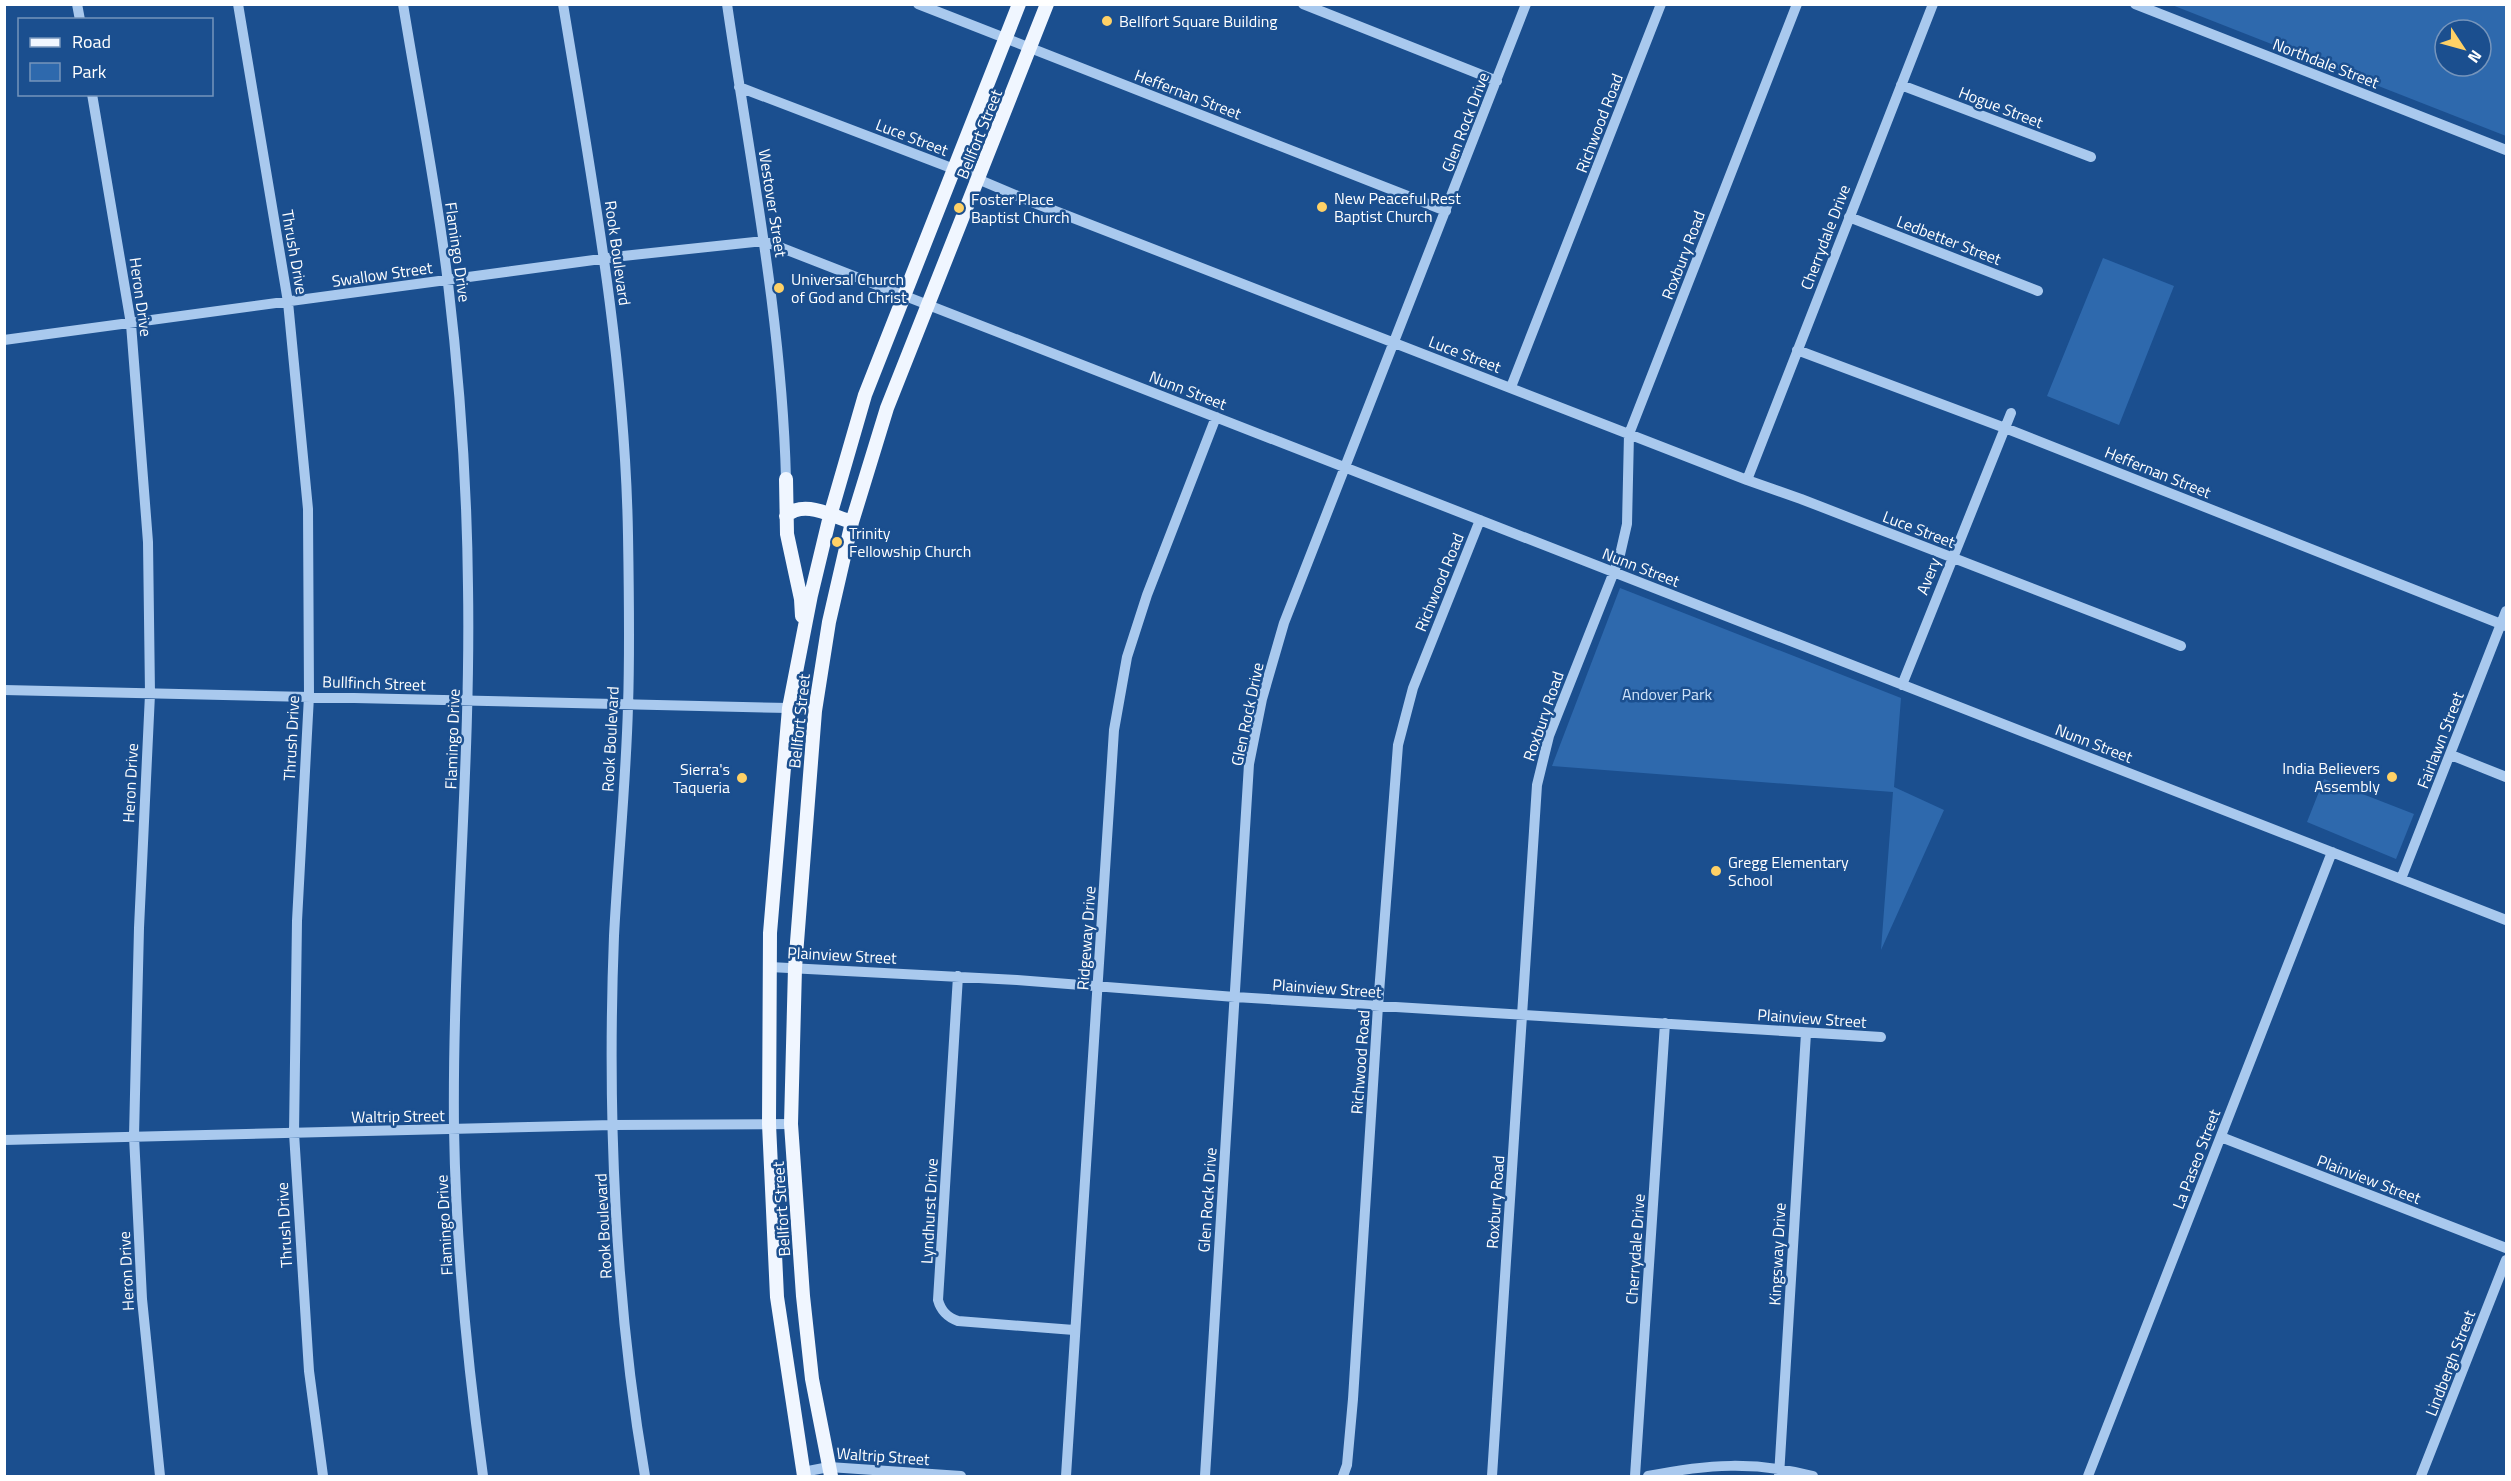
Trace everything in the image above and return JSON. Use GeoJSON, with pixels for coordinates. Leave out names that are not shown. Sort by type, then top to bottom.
{"type":"FeatureCollection","features":[{"type":"Feature","properties":{"kind":"main road","name":"Bellfort Street"},"geometry":{"type":"LineString","coordinates":[[804,1474],[777,1297],[769,1124],[770,933],[789,708],[811,596],[830,516],[865,395],[1019,4]]}},
{"type":"Feature","properties":{"kind":"main road","name":"Bellfort Street"},"geometry":{"type":"LineString","coordinates":[[830,1472],[812,1379],[803,1296],[791,1124],[795,968],[814,711],[829,622],[852,522],[887,408],[1047,4]]}},
{"type":"Feature","properties":{"kind":"main road"},"geometry":{"type":"LineString","coordinates":[[786,478],[793,495],[807,508],[852,522]]}},
{"type":"Feature","properties":{"kind":"main road"},"geometry":{"type":"LineString","coordinates":[[786,478],[786,516],[801,599],[804,634]]}},
{"type":"Feature","properties":{"kind":"main road"},"geometry":{"type":"LineString","coordinates":[[786,516],[792,510],[807,508]]}},
{"type":"Feature","properties":{"kind":"main road"},"geometry":{"type":"LineString","coordinates":[[777,1297],[803,1296]]}},
{"type":"Feature","properties":{"kind":"street","name":"Thrush Drive"},"geometry":{"type":"LineString","coordinates":[[238,4],[288,302],[308,509],[309,696],[297,921],[294,1133],[309,1371],[323,1476]]}},
{"type":"Feature","properties":{"kind":"street","name":"Flamingo Drive"},"geometry":{"type":"LineString","coordinates":[[404,4],[448,281],[465,488],[469,701],[460,894],[454,1129],[462,1300],[470,1387],[483,1476]]}},
{"type":"Feature","properties":{"kind":"street","name":"Rook Boulevard"},"geometry":{"type":"LineString","coordinates":[[563,4],[606,259],[626,461],[628,705],[614,939],[613,1125],[620,1275],[627,1350],[645,1476]]}},
{"type":"Feature","properties":{"kind":"street","name":"Westover Street"},"geometry":{"type":"LineString","coordinates":[[727,4],[764,241],[784,420],[786,478]]}},
{"type":"Feature","properties":{"kind":"street","name":"Heffernan Street"},"geometry":{"type":"LineString","coordinates":[[918,4],[1446,211]]}},
{"type":"Feature","properties":{"kind":"street"},"geometry":{"type":"LineString","coordinates":[[1303,4],[1497,81]]}},
{"type":"Feature","properties":{"kind":"street","name":"Glen Rock Drive"},"geometry":{"type":"LineString","coordinates":[[1205,1476],[1249,764],[1262,699],[1284,623],[1526,4]]}},
{"type":"Feature","properties":{"kind":"street","name":"Richwood Road"},"geometry":{"type":"LineString","coordinates":[[1511,387],[1661,4]]}},
{"type":"Feature","properties":{"kind":"street","name":"Roxbury Road"},"geometry":{"type":"LineString","coordinates":[[1492,1476],[1537,785],[1549,736],[1619,559],[1627,524],[1629,434],[1797,4]]}},
{"type":"Feature","properties":{"kind":"street","name":"Cherrydale Drive"},"geometry":{"type":"LineString","coordinates":[[1747,480],[1932,4]]}},
{"type":"Feature","properties":{"kind":"street","name":"Northdale Street"},"geometry":{"type":"LineString","coordinates":[[2135,4],[2506,150]]}},
{"type":"Feature","properties":{"kind":"street","name":"Hogue Street"},"geometry":{"type":"LineString","coordinates":[[1902,85],[2091,157]]}},
{"type":"Feature","properties":{"kind":"street","name":"Luce Street"},"geometry":{"type":"LineString","coordinates":[[739,87],[1747,480],[2181,646]]}},
{"type":"Feature","properties":{"kind":"street","name":"Heron Drive"},"geometry":{"type":"LineString","coordinates":[[92,96],[131,324],[148,542],[150,694],[140,894],[134,1136],[142,1299],[160,1476]]}},
{"type":"Feature","properties":{"kind":"street","name":"Ledbetter Street"},"geometry":{"type":"LineString","coordinates":[[1849,217],[2038,291]]}},
{"type":"Feature","properties":{"kind":"street","name":"Swallow Street"},"geometry":{"type":"LineString","coordinates":[[4,340],[606,259],[764,241]]}},
{"type":"Feature","properties":{"kind":"street","name":"Nunn Street"},"geometry":{"type":"LineString","coordinates":[[764,241],[2506,920]]}},
{"type":"Feature","properties":{"kind":"street","name":"Heffernan Street"},"geometry":{"type":"LineString","coordinates":[[1797,350],[2005,428],[2504,625]]}},
{"type":"Feature","properties":{"kind":"street","name":"Avery"},"geometry":{"type":"LineString","coordinates":[[1902,685],[2011,413]]}},
{"type":"Feature","properties":{"kind":"street","name":"Ridgeway Drive"},"geometry":{"type":"LineString","coordinates":[[1066,1476],[1114,730],[1126,657],[1147,595],[1216,417]]}},
{"type":"Feature","properties":{"kind":"street","name":"Richwood Road"},"geometry":{"type":"LineString","coordinates":[[1343,1476],[1347,1465],[1353,1399],[1378,1006],[1398,745],[1413,688],[1480,520]]}},
{"type":"Feature","properties":{"kind":"street","name":"Fairlawn Street"},"geometry":{"type":"LineString","coordinates":[[2401,879],[2504,625],[2506,611]]}},
{"type":"Feature","properties":{"kind":"street","name":"Bullfinch Street"},"geometry":{"type":"LineString","coordinates":[[4,690],[789,708],[814,711]]}},
{"type":"Feature","properties":{"kind":"street"},"geometry":{"type":"LineString","coordinates":[[2451,755],[2506,777]]}},
{"type":"Feature","properties":{"kind":"street","name":"La Paseo Street"},"geometry":{"type":"LineString","coordinates":[[2088,1476],[2332,852]]}},
{"type":"Feature","properties":{"kind":"street","name":"Plainview Street"},"geometry":{"type":"LineString","coordinates":[[770,967],[958,976],[1235,997],[1881,1037]]}},
{"type":"Feature","properties":{"kind":"street","name":"Lyndhurst Drive"},"geometry":{"type":"LineString","coordinates":[[958,976],[939,1288],[940,1307],[945,1314],[958,1321],[1074,1330]]}},
{"type":"Feature","properties":{"kind":"street","name":"Cherrydale Drive"},"geometry":{"type":"LineString","coordinates":[[1635,1476],[1665,1023]]}},
{"type":"Feature","properties":{"kind":"street","name":"Kingsway Drive"},"geometry":{"type":"LineString","coordinates":[[1779,1472],[1806,1033]]}},
{"type":"Feature","properties":{"kind":"street","name":"Waltrip Street"},"geometry":{"type":"LineString","coordinates":[[4,1140],[613,1125],[791,1124]]}},
{"type":"Feature","properties":{"kind":"street","name":"Plainview Street"},"geometry":{"type":"LineString","coordinates":[[2221,1137],[2506,1248]]}},
{"type":"Feature","properties":{"kind":"street","name":"Lindbergh Street"},"geometry":{"type":"LineString","coordinates":[[2421,1476],[2506,1260]]}},
{"type":"Feature","properties":{"kind":"street"},"geometry":{"type":"LineString","coordinates":[[1648,1476],[1685,1468],[1722,1465],[1813,1476]]}},
{"type":"Feature","properties":{"kind":"street","name":"Waltrip Street"},"geometry":{"type":"LineString","coordinates":[[804,1474],[830,1472],[961,1476]]}},
{"type":"Feature","properties":{"kind":"green space"},"geometry":{"type":"Polygon","coordinates":[[[2172,5],[2506,5],[2506,136],[2172,5]]]}},
{"type":"Feature","properties":{"kind":"green space"},"geometry":{"type":"Polygon","coordinates":[[[2103,258],[2174,286],[2119,425],[2047,396],[2103,258]]]}},
{"type":"Feature","properties":{"kind":"green space","name":"Andover Park"},"geometry":{"type":"Polygon","coordinates":[[[1620,588],[1901,698],[1894,787],[1944,810],[1881,950],[1893,792],[1552,766],[1620,588]]]}},
{"type":"Feature","properties":{"kind":"green space"},"geometry":{"type":"Polygon","coordinates":[[[2324,779],[2414,814],[2396,859],[2307,822],[2324,779]]]}},
{"type":"Feature","properties":{"kind":"place","name":"Bellfort Square Building"},"geometry":{"type":"Point","coordinates":[1107,21]}},
{"type":"Feature","properties":{"kind":"place","name":"New Peaceful Rest Baptist Church"},"geometry":{"type":"Point","coordinates":[1322,207]}},
{"type":"Feature","properties":{"kind":"place","name":"Foster Place Baptist Church"},"geometry":{"type":"Point","coordinates":[959,208]}},
{"type":"Feature","properties":{"kind":"place","name":"Universal Church of God and Christ"},"geometry":{"type":"Point","coordinates":[779,288]}},
{"type":"Feature","properties":{"kind":"place","name":"Trinity Fellowship Church"},"geometry":{"type":"Point","coordinates":[837,542]}},
{"type":"Feature","properties":{"kind":"place","name":"India Believers Assembly"},"geometry":{"type":"Point","coordinates":[2392,777]}},
{"type":"Feature","properties":{"kind":"place","name":"Sierra's Taqueria"},"geometry":{"type":"Point","coordinates":[742,778]}},
{"type":"Feature","properties":{"kind":"place","name":"Gregg Elementary School"},"geometry":{"type":"Point","coordinates":[1716,871]}}]}
